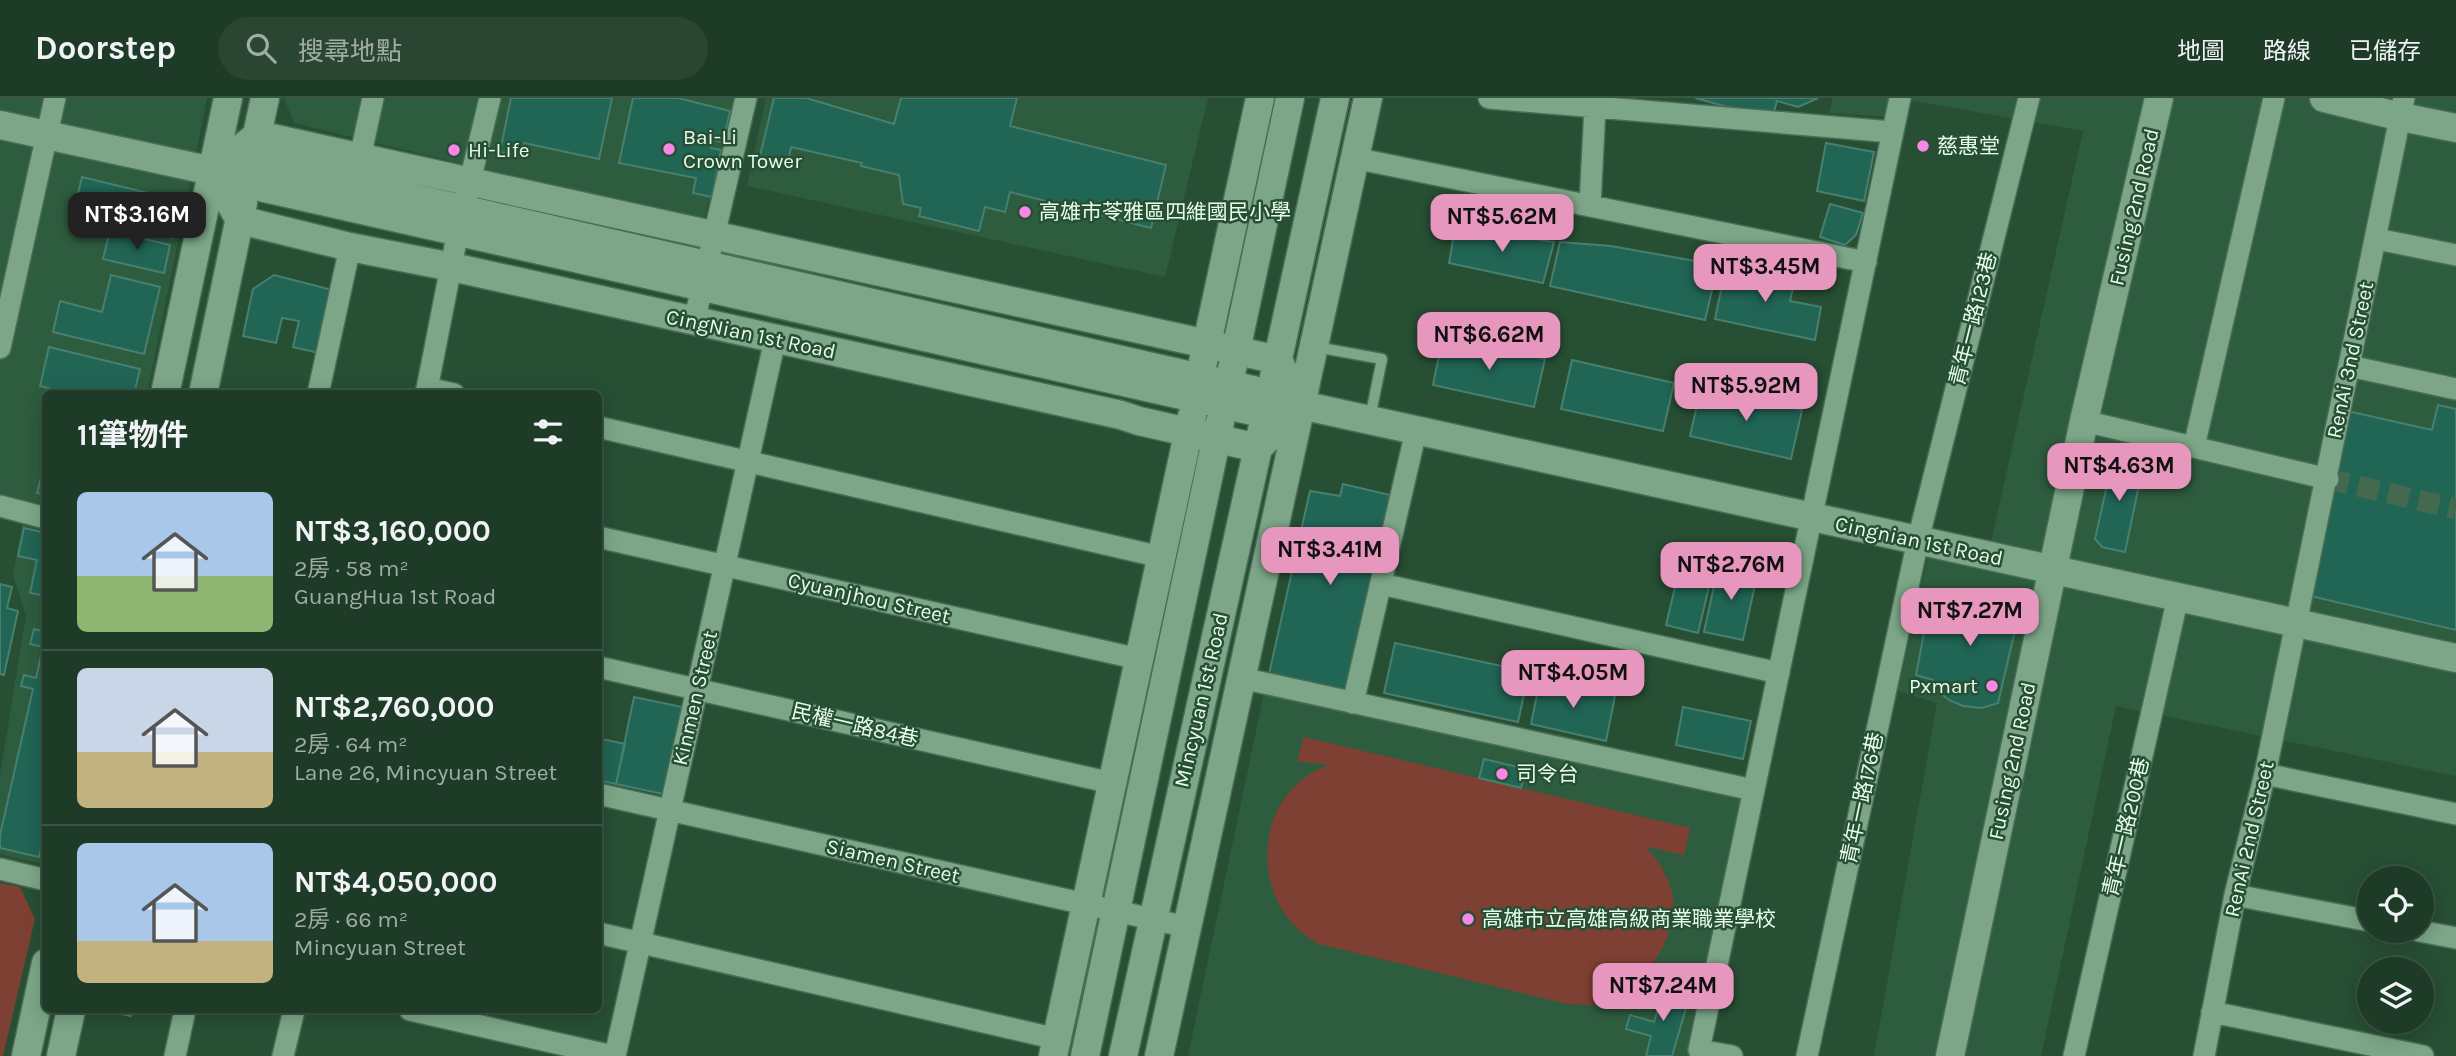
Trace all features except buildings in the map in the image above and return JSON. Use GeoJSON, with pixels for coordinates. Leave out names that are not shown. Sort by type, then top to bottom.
{"type":"FeatureCollection","features":[{"type":"Feature","properties":{"kind":"street"},"geometry":{"type":"LineString","coordinates":[[0,348],[55,98]]}},
{"type":"Feature","properties":{"kind":"street"},"geometry":{"type":"LineString","coordinates":[[166,390],[228,98]]}},
{"type":"Feature","properties":{"kind":"street"},"geometry":{"type":"LineString","coordinates":[[204,390],[265,98]]}},
{"type":"Feature","properties":{"kind":"street"},"geometry":{"type":"LineString","coordinates":[[360,158],[373,98]]}},
{"type":"Feature","properties":{"kind":"street"},"geometry":{"type":"LineString","coordinates":[[427,390],[464,207],[490,98]]}},
{"type":"Feature","properties":{"kind":"street"},"geometry":{"type":"LineString","coordinates":[[694,322],[746,98]]}},
{"type":"Feature","properties":{"kind":"street"},"geometry":{"type":"LineString","coordinates":[[602,934],[1055,1047],[1260,98]]}},
{"type":"Feature","properties":{"kind":"street","name":"Mincyuan 1st Road"},"geometry":{"type":"LineString","coordinates":[[1085,1056],[1290,98]]}},
{"type":"Feature","properties":{"kind":"street","name":"Mincyuan 1st Road"},"geometry":{"type":"LineString","coordinates":[[1123,1056],[1335,98]]}},
{"type":"Feature","properties":{"kind":"street","name":"Mincyuan 1st Road"},"geometry":{"type":"LineString","coordinates":[[1158,1056],[1368,98]]}},
{"type":"Feature","properties":{"kind":"street"},"geometry":{"type":"LineString","coordinates":[[1489,98],[1892,132]]}},
{"type":"Feature","properties":{"kind":"street"},"geometry":{"type":"LineString","coordinates":[[1732,1056],[1699,1050],[1900,98]]}},
{"type":"Feature","properties":{"kind":"street","name":"青年一路123巷"},"geometry":{"type":"LineString","coordinates":[[1918,540],[2029,98]]}},
{"type":"Feature","properties":{"kind":"street","name":"Fusing 2nd Road"},"geometry":{"type":"LineString","coordinates":[[1950,1056],[2084,421],[2159,98]]}},
{"type":"Feature","properties":{"kind":"street"},"geometry":{"type":"LineString","coordinates":[[2194,447],[2274,98]]}},
{"type":"Feature","properties":{"kind":"street"},"geometry":{"type":"LineString","coordinates":[[2324,98],[2402,108],[2456,128]]}},
{"type":"Feature","properties":{"kind":"street"},"geometry":{"type":"LineString","coordinates":[[1590,205],[1595,107]]}},
{"type":"Feature","properties":{"kind":"street","name":"RenAi 3nd Street"},"geometry":{"type":"LineString","coordinates":[[2296,622],[2402,108]]}},
{"type":"Feature","properties":{"kind":"street"},"geometry":{"type":"LineString","coordinates":[[0,125],[212,172],[252,160],[360,158],[464,207],[714,236],[1278,360],[1301,405]]}},
{"type":"Feature","properties":{"kind":"street"},"geometry":{"type":"LineString","coordinates":[[1354,158],[1866,262]]}},
{"type":"Feature","properties":{"kind":"street"},"geometry":{"type":"LineString","coordinates":[[212,172],[252,160],[464,207],[705,276],[1268,404],[1301,405]]}},
{"type":"Feature","properties":{"kind":"street"},"geometry":{"type":"LineString","coordinates":[[212,172],[240,220]]}},
{"type":"Feature","properties":{"kind":"street","name":"CingNian 1st Road"},"geometry":{"type":"LineString","coordinates":[[240,220],[350,247],[452,267],[1121,415],[1258,448]]}},
{"type":"Feature","properties":{"kind":"street"},"geometry":{"type":"LineString","coordinates":[[2376,239],[2456,256]]}},
{"type":"Feature","properties":{"kind":"street"},"geometry":{"type":"LineString","coordinates":[[319,390],[350,247]]}},
{"type":"Feature","properties":{"kind":"street"},"geometry":{"type":"LineString","coordinates":[[918,371],[937,284]]}},
{"type":"Feature","properties":{"kind":"street","name":"Kinmen Street"},"geometry":{"type":"LineString","coordinates":[[614,1056],[775,340]]}},
{"type":"Feature","properties":{"kind":"street"},"geometry":{"type":"LineString","coordinates":[[2349,366],[2456,389]]}},
{"type":"Feature","properties":{"kind":"street"},"geometry":{"type":"LineString","coordinates":[[1258,448],[1301,405]]}},
{"type":"Feature","properties":{"kind":"street","name":"Cingnian 1st Road"},"geometry":{"type":"LineString","coordinates":[[1301,405],[2456,658]]}},
{"type":"Feature","properties":{"kind":"street"},"geometry":{"type":"LineString","coordinates":[[2084,421],[2326,479]]}},
{"type":"Feature","properties":{"kind":"street"},"geometry":{"type":"LineString","coordinates":[[602,428],[1161,557]]}},
{"type":"Feature","properties":{"kind":"street"},"geometry":{"type":"LineString","coordinates":[[1353,703],[1416,431]]}},
{"type":"Feature","properties":{"kind":"street"},"geometry":{"type":"LineString","coordinates":[[0,506],[42,517]]}},
{"type":"Feature","properties":{"kind":"street","name":"Cyuanjhou Street"},"geometry":{"type":"LineString","coordinates":[[602,538],[1139,659]]}},
{"type":"Feature","properties":{"kind":"street","name":"青年一路176巷"},"geometry":{"type":"LineString","coordinates":[[1807,1056],[1918,540]]}},
{"type":"Feature","properties":{"kind":"street"},"geometry":{"type":"LineString","coordinates":[[1381,584],[1779,673]]}},
{"type":"Feature","properties":{"kind":"street","name":"青年一路200巷"},"geometry":{"type":"LineString","coordinates":[[2074,1056],[2178,597]]}},
{"type":"Feature","properties":{"kind":"street","name":"RenAi 2nd Street"},"geometry":{"type":"LineString","coordinates":[[2204,1056],[2235,895],[2265,774],[2296,622]]}},
{"type":"Feature","properties":{"kind":"street","name":"民權一路84巷"},"geometry":{"type":"LineString","coordinates":[[602,668],[1112,783]]}},
{"type":"Feature","properties":{"kind":"street"},"geometry":{"type":"LineString","coordinates":[[1241,678],[1753,790]]}},
{"type":"Feature","properties":{"kind":"street"},"geometry":{"type":"LineString","coordinates":[[2265,774],[2456,814]]}},
{"type":"Feature","properties":{"kind":"street","name":"Siamen Street"},"geometry":{"type":"LineString","coordinates":[[602,795],[1186,927]]}},
{"type":"Feature","properties":{"kind":"street"},"geometry":{"type":"LineString","coordinates":[[0,869],[42,879]]}},
{"type":"Feature","properties":{"kind":"street"},"geometry":{"type":"LineString","coordinates":[[2235,895],[2357,918]]}},
{"type":"Feature","properties":{"kind":"street"},"geometry":{"type":"LineString","coordinates":[[2434,934],[2456,938]]}},
{"type":"Feature","properties":{"kind":"street"},"geometry":{"type":"LineString","coordinates":[[26,1056],[42,981]]}},
{"type":"Feature","properties":{"kind":"street"},"geometry":{"type":"LineString","coordinates":[[2212,1012],[2423,1056]]}},
{"type":"Feature","properties":{"kind":"street"},"geometry":{"type":"LineString","coordinates":[[61,1056],[70,1013]]}},
{"type":"Feature","properties":{"kind":"street"},"geometry":{"type":"LineString","coordinates":[[175,1056],[184,1013]]}},
{"type":"Feature","properties":{"kind":"street"},"geometry":{"type":"LineString","coordinates":[[283,1056],[293,1013]]}},
{"type":"Feature","properties":{"kind":"street"},"geometry":{"type":"LineString","coordinates":[[423,1013],[614,1056]]}},
{"type":"Feature","properties":{"kind":"lane"},"geometry":{"type":"LineString","coordinates":[[1313,346],[1382,359],[1369,420]]}},
{"type":"Feature","properties":{"kind":"shaded area"},"geometry":{"type":"Polygon","coordinates":[[[0,98],[207,98],[148,390],[42,390],[42,864],[0,854],[0,775],[26,616],[13,575],[23,520],[0,515],[0,98]]]}},
{"type":"Feature","properties":{"kind":"shaded area"},"geometry":{"type":"Polygon","coordinates":[[[284,98],[739,98],[703,222],[294,123],[284,98]]]}},
{"type":"Feature","properties":{"kind":"shaded area","name":"高雄市苓雅區四維國民小學"},"geometry":{"type":"Polygon","coordinates":[[[766,98],[1208,98],[1165,277],[747,186],[766,98]]]}},
{"type":"Feature","properties":{"kind":"shaded area"},"geometry":{"type":"Polygon","coordinates":[[[1833,98],[2456,98],[2456,776],[2116,706],[2041,1056],[1874,1056],[1937,703],[1898,691],[1934,529],[1991,542],[2083,131],[1909,100],[1905,118],[1829,113],[1833,98]]]}},
{"type":"Feature","properties":{"kind":"shaded area","name":"高雄市立高雄高級商業職業學校"},"geometry":{"type":"Polygon","coordinates":[[[1264,693],[1745,798],[1691,1056],[1188,1056],[1264,693]]]}},
{"type":"Feature","properties":{"kind":"shaded area"},"geometry":{"type":"Polygon","coordinates":[[[1304,737],[1690,828],[1684,855],[1645,846],[1663,870],[1673,898],[1669,930],[1654,962],[1630,989],[1616,998],[1597,1005],[1568,1004],[1319,944],[1296,927],[1279,904],[1270,878],[1267,851],[1272,824],[1284,799],[1303,779],[1329,765],[1297,761],[1304,737]]]}},
{"type":"Feature","properties":{"kind":"shaded area"},"geometry":{"type":"Polygon","coordinates":[[[0,883],[20,887],[35,919],[3,1056],[0,1056],[0,883]]]}},
{"type":"Feature","properties":{"kind":"tunnel"},"geometry":{"type":"LineString","coordinates":[[2328,479],[2456,509]]}},
{"type":"Feature","properties":{"kind":"place","name":"慈惠堂"},"geometry":{"type":"Point","coordinates":[1923,146]}},
{"type":"Feature","properties":{"kind":"place","name":"Bai-Li Crown Tower"},"geometry":{"type":"Point","coordinates":[669,149]}},
{"type":"Feature","properties":{"kind":"place","name":"Hi-Life"},"geometry":{"type":"Point","coordinates":[454,150]}},
{"type":"Feature","properties":{"kind":"place","name":"高雄市苓雅區四維國民小學"},"geometry":{"type":"Point","coordinates":[1025,212]}},
{"type":"Feature","properties":{"kind":"place","name":"Pxmart"},"geometry":{"type":"Point","coordinates":[1992,686]}},
{"type":"Feature","properties":{"kind":"place","name":"司令台"},"geometry":{"type":"Point","coordinates":[1502,774]}},
{"type":"Feature","properties":{"kind":"place","name":"高雄市立高雄高級商業職業學校"},"geometry":{"type":"Point","coordinates":[1468,919]}}]}
